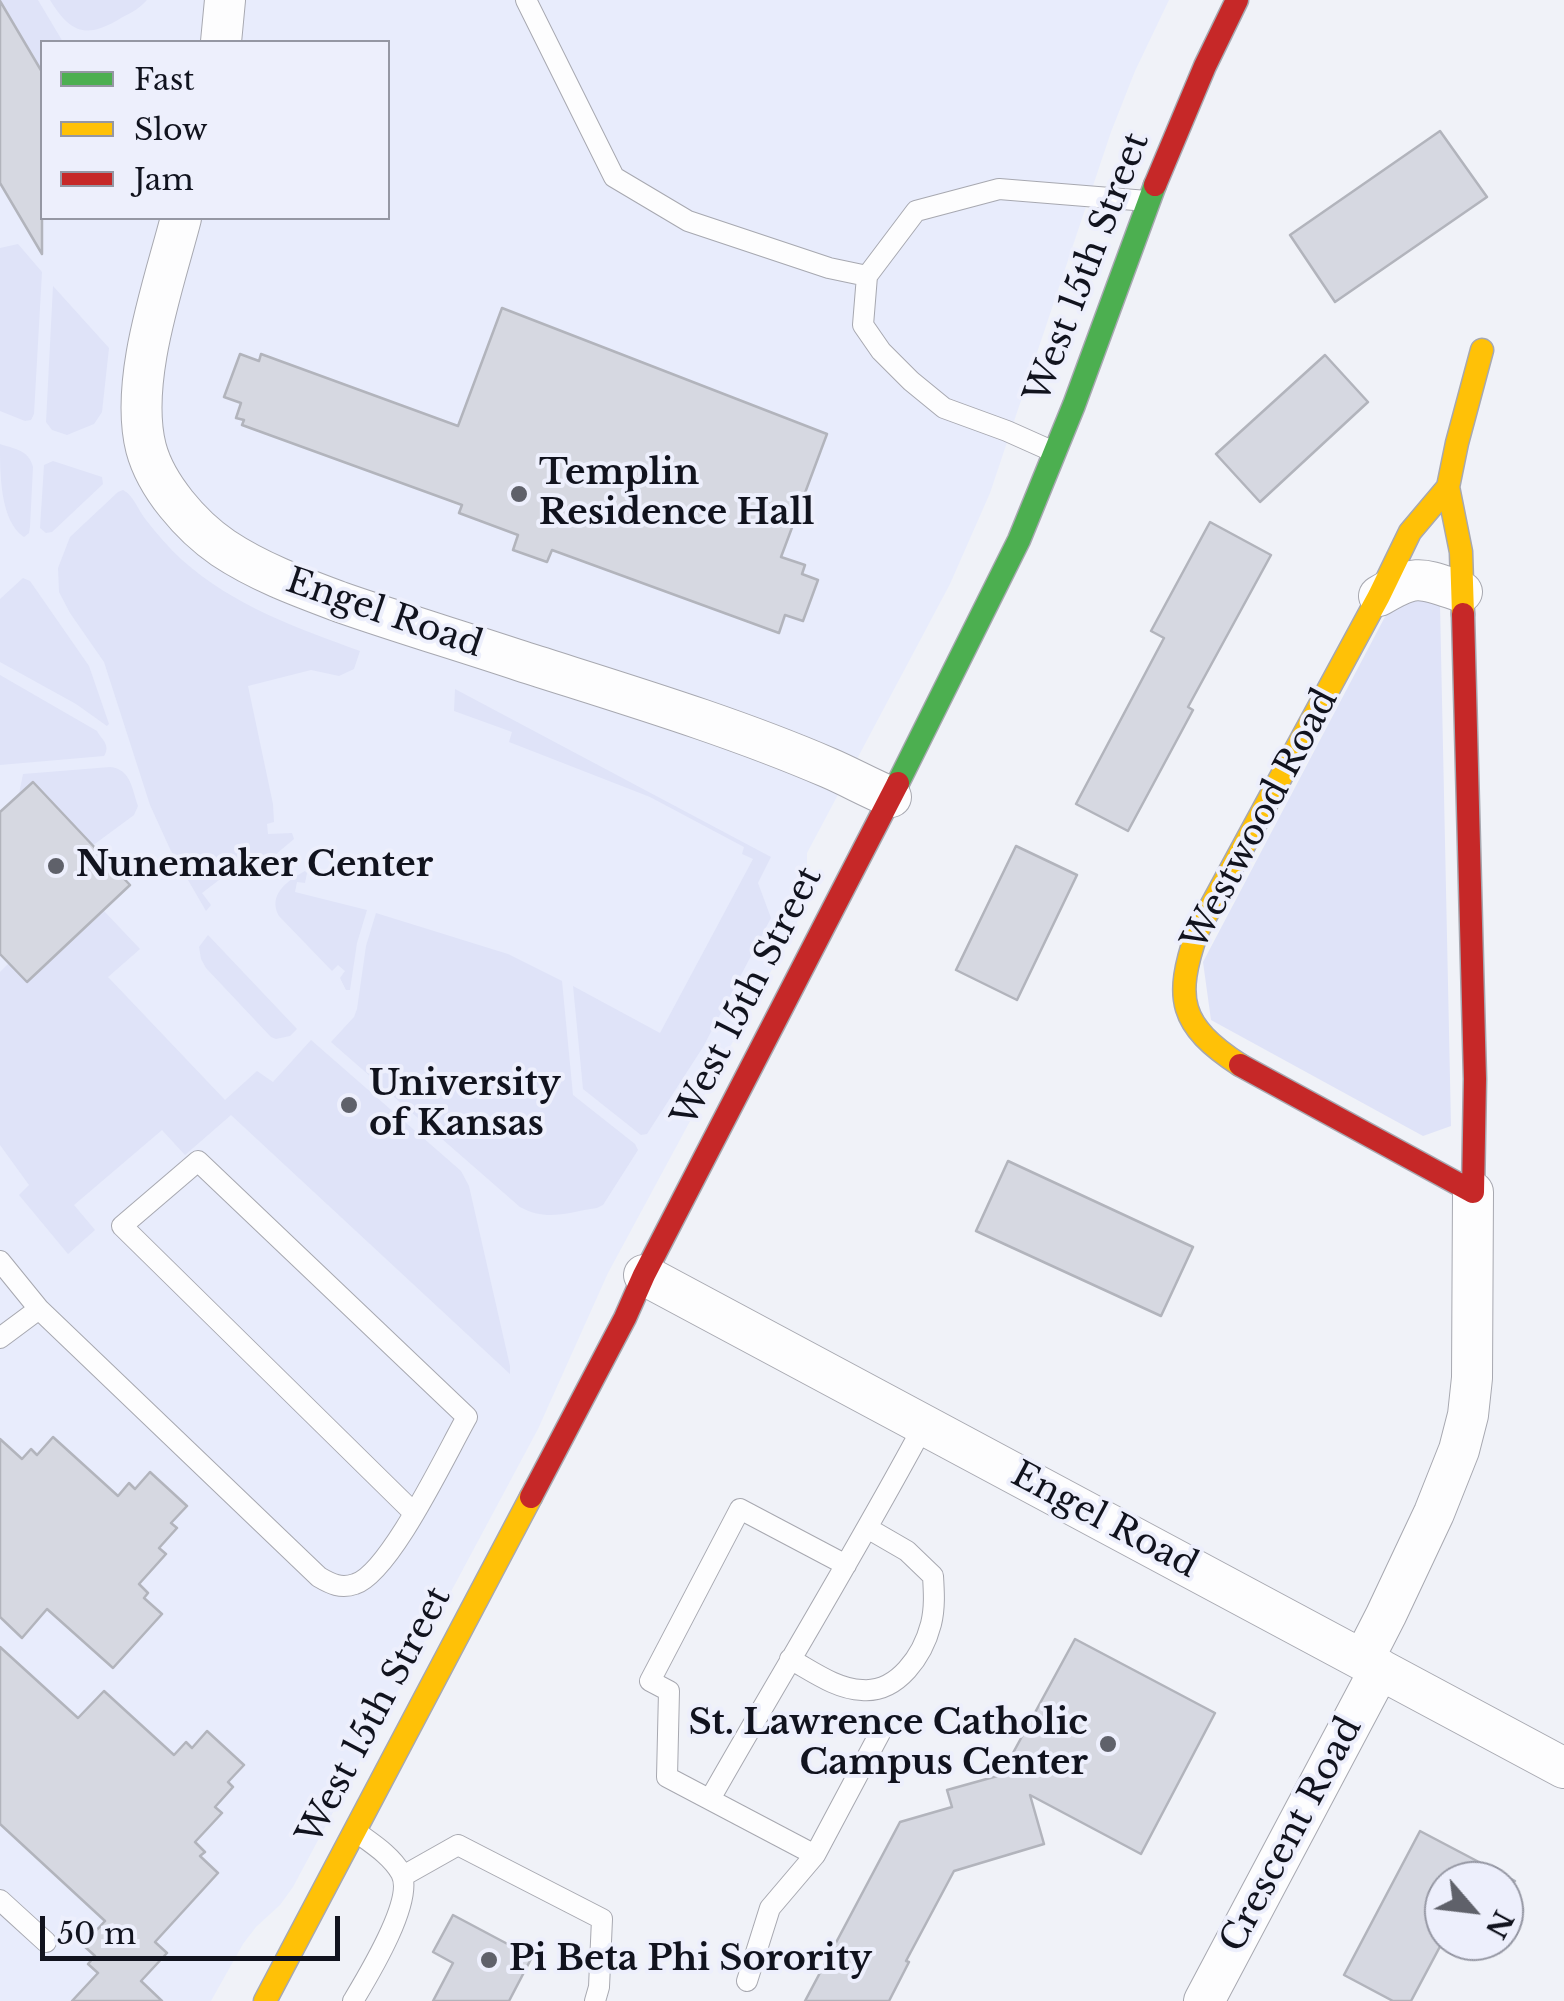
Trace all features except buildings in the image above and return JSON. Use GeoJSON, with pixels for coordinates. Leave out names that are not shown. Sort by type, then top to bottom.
{"type":"FeatureCollection","features":[{"type":"Feature","properties":{"kind":"street"},"geometry":{"type":"LineString","coordinates":[[222,40],[225,0]]}},
{"type":"Feature","properties":{"kind":"street","name":"West 15th Street"},"geometry":{"type":"LineString","coordinates":[[264,2001],[625,1318],[1018,543],[1056,453],[1190,97],[1237,0]]}},
{"type":"Feature","properties":{"kind":"street","name":"Engel Road"},"geometry":{"type":"LineString","coordinates":[[180,220],[158,305],[140,402],[146,448],[157,476],[176,504],[221,546],[276,578],[317,594],[699,719],[831,769],[891,797]]}},
{"type":"Feature","properties":{"kind":"street","name":"Westwood Road"},"geometry":{"type":"LineString","coordinates":[[1372,1664],[1386,1615],[1459,1450],[1472,1378],[1475,1079],[1462,552],[1448,487],[1482,350]]}},
{"type":"Feature","properties":{"kind":"street","name":"Westwood Road"},"geometry":{"type":"LineString","coordinates":[[1448,487],[1410,532],[1198,932],[1186,962],[1183,995],[1188,1018],[1206,1040],[1237,1063],[1473,1192]]}},
{"type":"Feature","properties":{"kind":"street"},"geometry":{"type":"LineString","coordinates":[[1379,596],[1404,581],[1427,580],[1462,592]]}},
{"type":"Feature","properties":{"kind":"street","name":"Engel Road"},"geometry":{"type":"LineString","coordinates":[[644,1276],[1564,1768]]}},
{"type":"Feature","properties":{"kind":"street","name":"Crescent Road"},"geometry":{"type":"LineString","coordinates":[[1204,2001],[1372,1664]]}},
{"type":"Feature","properties":{"kind":"lane"},"geometry":{"type":"LineString","coordinates":[[526,0],[614,177],[688,220],[829,268],[867,276]]}},
{"type":"Feature","properties":{"kind":"lane"},"geometry":{"type":"LineString","coordinates":[[1056,453],[1007,430],[944,408],[911,382],[862,325],[867,276],[916,211],[1000,189],[1149,201]]}},
{"type":"Feature","properties":{"kind":"lane"},"geometry":{"type":"LineString","coordinates":[[0,1261],[39,1309],[319,1577],[338,1587],[356,1584],[386,1559],[414,1513],[467,1416],[198,1160],[122,1226],[414,1513]]}},
{"type":"Feature","properties":{"kind":"lane"},"geometry":{"type":"LineString","coordinates":[[0,1338],[39,1309]]}},
{"type":"Feature","properties":{"kind":"lane"},"geometry":{"type":"LineString","coordinates":[[710,1800],[869,1528],[924,1425]]}},
{"type":"Feature","properties":{"kind":"lane"},"geometry":{"type":"LineString","coordinates":[[815,1855],[667,1777],[669,1691],[650,1681],[740,1509],[846,1565]]}},
{"type":"Feature","properties":{"kind":"lane"},"geometry":{"type":"LineString","coordinates":[[790,1659],[840,1686],[865,1691],[886,1686],[908,1670],[922,1647],[931,1624],[933,1576],[908,1551],[869,1528]]}},
{"type":"Feature","properties":{"kind":"lane"},"geometry":{"type":"LineString","coordinates":[[747,1981],[770,1908],[815,1855],[880,1732]]}},
{"type":"Feature","properties":{"kind":"lane"},"geometry":{"type":"LineString","coordinates":[[353,2001],[372,1970],[402,1901],[403,1876],[355,1830]]}},
{"type":"Feature","properties":{"kind":"lane"},"geometry":{"type":"LineString","coordinates":[[403,1876],[458,1845],[602,1919],[595,2001]]}},
{"type":"Feature","properties":{"kind":"lane"},"geometry":{"type":"LineString","coordinates":[[0,1900],[46,1942]]}},
{"type":"Feature","properties":{"kind":"shaded area","name":"University of Kansas"},"geometry":{"type":"Polygon","coordinates":[[[0,0],[1169,0],[1111,132],[990,493],[950,584],[807,853],[802,912],[608,1273],[538,1429],[293,1887],[243,1944],[211,2001],[0,2001],[0,0]]]}},
{"type":"Feature","properties":{"kind":"shaded area"},"geometry":{"type":"Polygon","coordinates":[[[0,0],[38,0],[62,40],[40,40],[40,69],[8,13],[0,17],[0,0]]]}},
{"type":"Feature","properties":{"kind":"shaded area"},"geometry":{"type":"Polygon","coordinates":[[[50,0],[147,0],[109,25],[81,30],[65,20],[50,0]]]}},
{"type":"Feature","properties":{"kind":"shaded area"},"geometry":{"type":"Polygon","coordinates":[[[18,244],[42,272],[34,414],[25,421],[0,411],[0,248],[18,244]]]}},
{"type":"Feature","properties":{"kind":"shaded area"},"geometry":{"type":"Polygon","coordinates":[[[53,286],[109,348],[102,412],[94,424],[67,435],[52,430],[46,422],[53,286]]]}},
{"type":"Feature","properties":{"kind":"shaded area"},"geometry":{"type":"Polygon","coordinates":[[[0,444],[25,454],[33,467],[30,527],[24,537],[16,530],[6,508],[0,444]]]}},
{"type":"Feature","properties":{"kind":"shaded area"},"geometry":{"type":"Polygon","coordinates":[[[53,461],[102,477],[103,484],[52,532],[46,533],[40,528],[44,465],[53,461]]]}},
{"type":"Feature","properties":{"kind":"shaded area"},"geometry":{"type":"Polygon","coordinates":[[[123,490],[172,551],[202,576],[245,603],[360,651],[354,669],[339,676],[311,670],[248,686],[273,804],[274,822],[267,824],[268,834],[292,833],[294,839],[251,875],[244,875],[236,867],[202,893],[211,905],[206,911],[150,805],[104,662],[59,592],[58,568],[70,537],[123,490]]]}},
{"type":"Feature","properties":{"kind":"shaded area"},"geometry":{"type":"Polygon","coordinates":[[[23,578],[30,581],[89,666],[107,726],[0,662],[0,599],[23,578]]]}},
{"type":"Feature","properties":{"kind":"shaded area"},"geometry":{"type":"Polygon","coordinates":[[[1415,598],[1440,605],[1451,1126],[1423,1136],[1211,1020],[1203,962],[1388,611],[1415,598]]]}},
{"type":"Feature","properties":{"kind":"shaded area"},"geometry":{"type":"Polygon","coordinates":[[[0,675],[97,731],[106,746],[104,756],[0,765],[0,675]]]}},
{"type":"Feature","properties":{"kind":"shaded area"},"geometry":{"type":"Polygon","coordinates":[[[455,689],[771,857],[758,883],[771,918],[703,1047],[647,1134],[641,1135],[583,1089],[573,986],[660,1033],[753,859],[742,854],[744,847],[650,797],[509,742],[512,732],[454,711],[455,689]]]}},
{"type":"Feature","properties":{"kind":"shaded area"},"geometry":{"type":"Polygon","coordinates":[[[110,767],[127,776],[138,806],[134,815],[92,846],[33,782],[19,794],[23,774],[110,767]]]}},
{"type":"Feature","properties":{"kind":"shaded area"},"geometry":{"type":"Polygon","coordinates":[[[305,871],[305,883],[297,882],[295,892],[367,910],[350,990],[346,990],[340,978],[345,971],[338,965],[332,971],[279,916],[277,895],[305,871]]]}},
{"type":"Feature","properties":{"kind":"shaded area"},"geometry":{"type":"Polygon","coordinates":[[[103,910],[140,949],[108,977],[225,1100],[257,1071],[273,1082],[311,1040],[461,1171],[469,1186],[510,1374],[231,1115],[185,1155],[162,1130],[74,1205],[95,1230],[68,1254],[19,1195],[29,1185],[0,1145],[0,972],[9,963],[27,982],[103,910]]]}},
{"type":"Feature","properties":{"kind":"shaded area"},"geometry":{"type":"Polygon","coordinates":[[[376,913],[508,954],[562,981],[573,1095],[638,1150],[603,1205],[549,1215],[520,1207],[331,1042],[357,1009],[366,946],[376,913]]]}},
{"type":"Feature","properties":{"kind":"shaded area"},"geometry":{"type":"Polygon","coordinates":[[[208,935],[297,1029],[290,1036],[271,1037],[206,968],[199,947],[208,935]]]}},
{"type":"Feature","properties":{"kind":"traffic: fast"},"geometry":{"type":"LineString","coordinates":[[898,783],[1019,540],[1074,405],[1155,185]]}},
{"type":"Feature","properties":{"kind":"traffic: slow"},"geometry":{"type":"LineString","coordinates":[[1463,614],[1461,552],[1448,487],[1482,350]]}},
{"type":"Feature","properties":{"kind":"traffic: slow"},"geometry":{"type":"LineString","coordinates":[[1240,1065],[1204,1037],[1187,1009],[1185,975],[1197,932],[1410,532],[1448,487]]}},
{"type":"Feature","properties":{"kind":"traffic: slow"},"geometry":{"type":"LineString","coordinates":[[265,2001],[531,1497]]}},
{"type":"Feature","properties":{"kind":"traffic: jam"},"geometry":{"type":"LineString","coordinates":[[1155,185],[1237,0]]}},
{"type":"Feature","properties":{"kind":"traffic: jam"},"geometry":{"type":"LineString","coordinates":[[1240,1065],[1473,1192],[1475,1079],[1463,614]]}},
{"type":"Feature","properties":{"kind":"traffic: jam"},"geometry":{"type":"LineString","coordinates":[[531,1497],[898,783]]}},
{"type":"Feature","properties":{"kind":"place","name":"Templin Residence Hall"},"geometry":{"type":"Point","coordinates":[519,494]}},
{"type":"Feature","properties":{"kind":"place","name":"Nunemaker Center"},"geometry":{"type":"Point","coordinates":[56,866]}},
{"type":"Feature","properties":{"kind":"place","name":"University of Kansas"},"geometry":{"type":"Point","coordinates":[349,1105]}},
{"type":"Feature","properties":{"kind":"place","name":"St. Lawrence Catholic Campus Center"},"geometry":{"type":"Point","coordinates":[1108,1744]}},
{"type":"Feature","properties":{"kind":"place","name":"Pi Beta Phi Sorority"},"geometry":{"type":"Point","coordinates":[489,1960]}}]}
